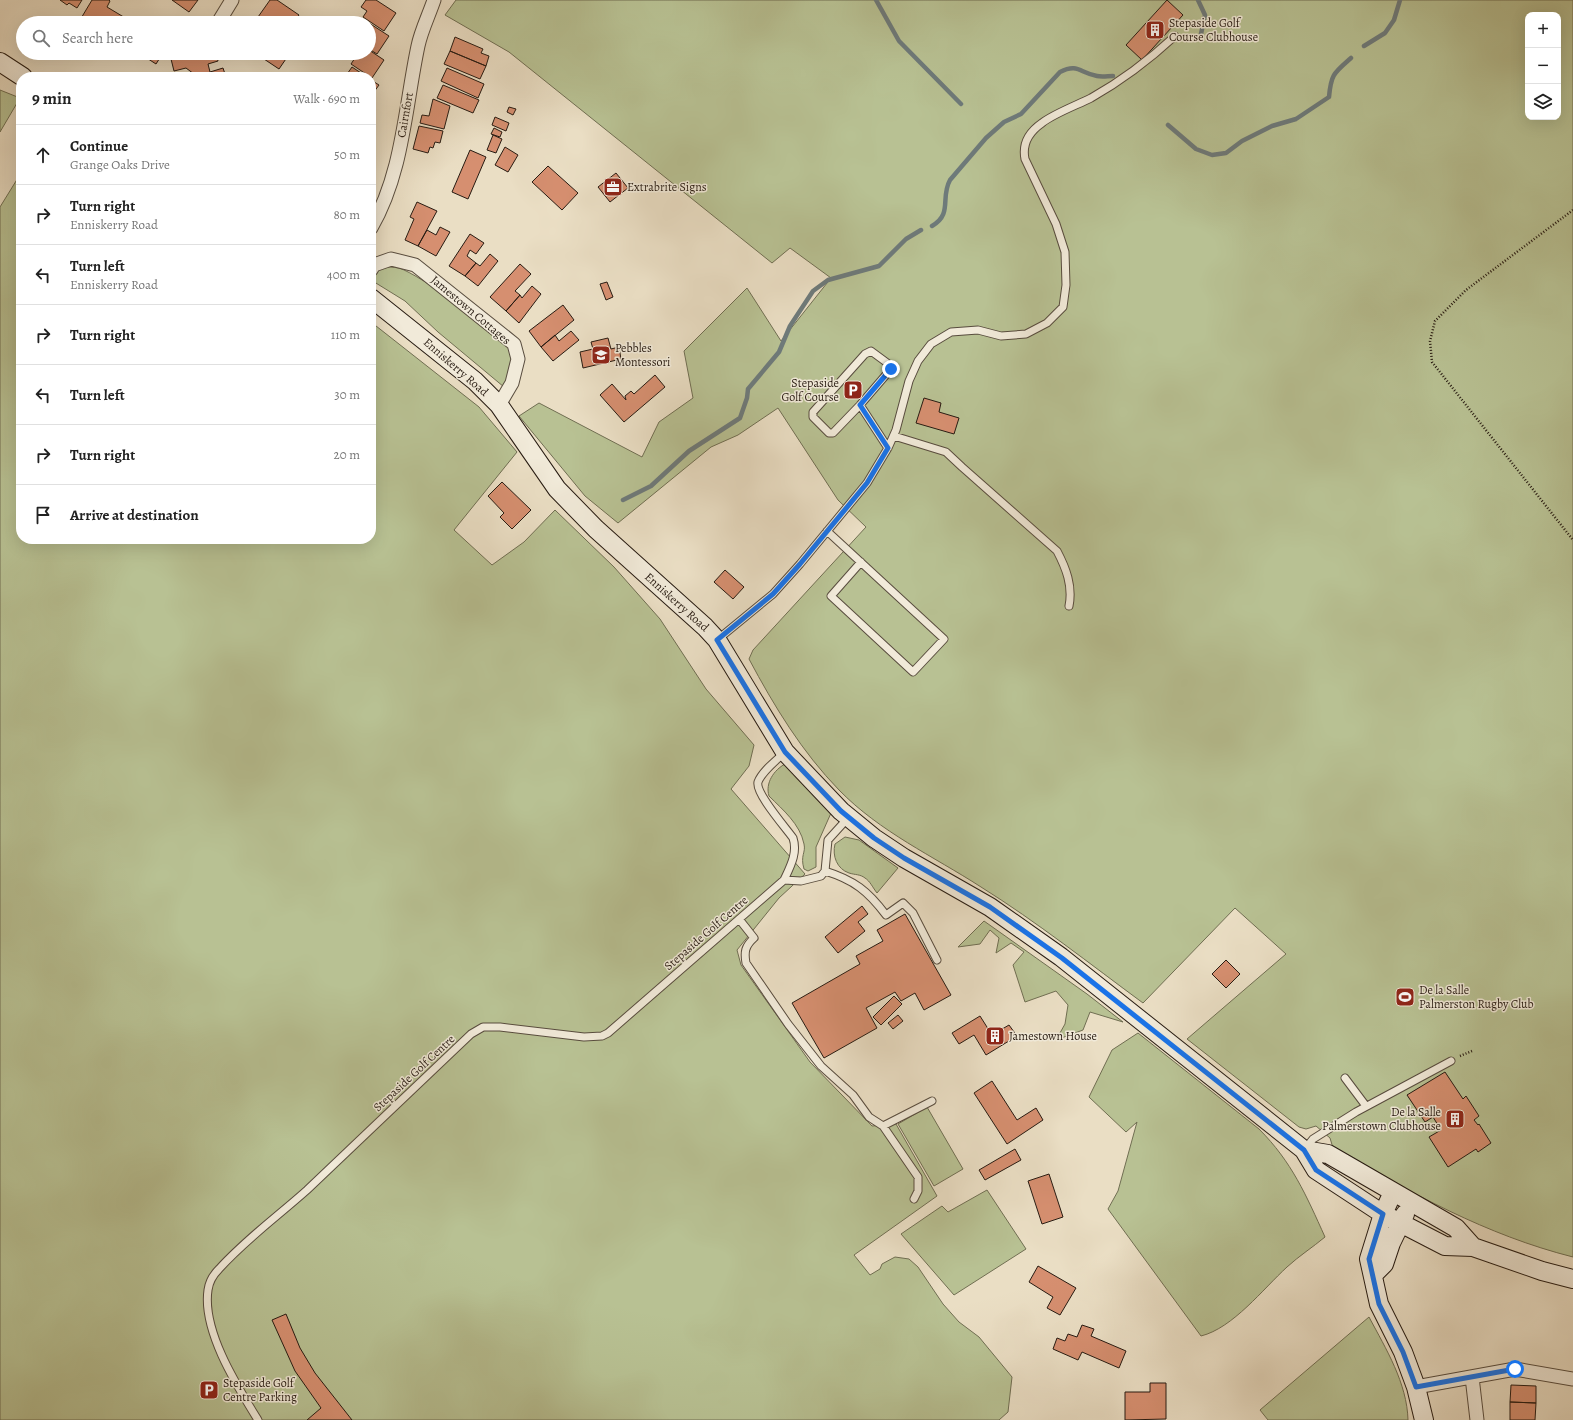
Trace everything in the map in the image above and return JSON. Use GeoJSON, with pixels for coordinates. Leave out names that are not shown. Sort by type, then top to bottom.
{"type":"FeatureCollection","features":[{"type":"Feature","properties":{"kind":"main road"},"geometry":{"type":"LineString","coordinates":[[0,62],[16,72]]}},
{"type":"Feature","properties":{"kind":"main road","name":"Enniskerry Road"},"geometry":{"type":"LineString","coordinates":[[376,302],[475,382],[498,405],[557,489],[596,529],[705,626],[717,640],[785,752],[841,811],[874,838],[904,858],[990,907],[1062,958],[1304,1150],[1316,1170],[1383,1214],[1445,1246],[1473,1247]]}},
{"type":"Feature","properties":{"kind":"main road","name":"Enniskerry Road"},"geometry":{"type":"LineString","coordinates":[[1304,1150],[1328,1154],[1456,1228],[1473,1247]]}},
{"type":"Feature","properties":{"kind":"main road"},"geometry":{"type":"LineString","coordinates":[[1393,1192],[1383,1214],[1369,1259],[1374,1274],[1379,1304],[1403,1352],[1416,1387],[1424,1420]]}},
{"type":"Feature","properties":{"kind":"main road"},"geometry":{"type":"LineString","coordinates":[[1374,1274],[1384,1264],[1391,1243],[1411,1202]]}},
{"type":"Feature","properties":{"kind":"main road"},"geometry":{"type":"LineString","coordinates":[[1473,1247],[1542,1271],[1573,1279]]}},
{"type":"Feature","properties":{"kind":"street"},"geometry":{"type":"LineString","coordinates":[[222,16],[232,0]]}},
{"type":"Feature","properties":{"kind":"street","name":"Cairnfort"},"geometry":{"type":"LineString","coordinates":[[376,220],[381,211],[396,170],[418,44],[434,0]]}},
{"type":"Feature","properties":{"kind":"street","name":"Jamestown Cottages"},"geometry":{"type":"LineString","coordinates":[[376,263],[392,259],[415,264],[514,344],[518,358],[517,365],[512,383],[498,405]]}},
{"type":"Feature","properties":{"kind":"street"},"geometry":{"type":"LineString","coordinates":[[1416,1387],[1515,1369],[1573,1379]]}},
{"type":"Feature","properties":{"kind":"street"},"geometry":{"type":"LineString","coordinates":[[1472,1377],[1477,1420]]}},
{"type":"Feature","properties":{"kind":"lane"},"geometry":{"type":"LineString","coordinates":[[717,640],[773,594],[867,483],[894,436],[909,381],[918,361],[931,344],[951,332],[978,330],[1001,336],[1026,334],[1047,322],[1063,307],[1066,285],[1065,252],[1056,224],[1025,159],[1023,150],[1025,142],[1042,122],[1112,86],[1140,68],[1175,36]]}},
{"type":"Feature","properties":{"kind":"lane"},"geometry":{"type":"LineString","coordinates":[[871,351],[890,365],[891,369],[860,405],[833,433],[829,433],[813,416],[813,412],[866,354],[871,351]]}},
{"type":"Feature","properties":{"kind":"lane"},"geometry":{"type":"LineString","coordinates":[[860,405],[888,448]]}},
{"type":"Feature","properties":{"kind":"lane"},"geometry":{"type":"LineString","coordinates":[[894,436],[946,452],[1057,550],[1065,567],[1072,593],[1069,606]]}},
{"type":"Feature","properties":{"kind":"lane"},"geometry":{"type":"LineString","coordinates":[[827,531],[862,562],[944,639],[913,672],[830,596],[862,562]]}},
{"type":"Feature","properties":{"kind":"lane"},"geometry":{"type":"LineString","coordinates":[[785,752],[761,777],[758,785],[760,794],[793,838],[796,845],[792,864],[784,880],[801,881],[821,876],[825,871],[828,840],[849,817]]}},
{"type":"Feature","properties":{"kind":"lane"},"geometry":{"type":"LineString","coordinates":[[825,871],[839,876],[871,895],[886,914],[903,903],[912,913],[937,960]]}},
{"type":"Feature","properties":{"kind":"lane","name":"Stepaside Golf Centre"},"geometry":{"type":"LineString","coordinates":[[258,1420],[222,1354],[209,1317],[208,1288],[218,1270],[231,1256],[306,1191],[471,1034],[482,1027],[500,1027],[584,1037],[602,1036],[614,1028],[784,880]]}},
{"type":"Feature","properties":{"kind":"lane"},"geometry":{"type":"LineString","coordinates":[[739,919],[754,938],[748,944],[744,953],[746,963],[788,1024],[821,1066],[853,1095],[870,1117],[883,1126],[918,1177],[918,1191],[914,1199]]}},
{"type":"Feature","properties":{"kind":"lane"},"geometry":{"type":"LineString","coordinates":[[1304,1150],[1313,1139],[1366,1106],[1451,1061]]}},
{"type":"Feature","properties":{"kind":"lane"},"geometry":{"type":"LineString","coordinates":[[1345,1078],[1366,1106]]}},
{"type":"Feature","properties":{"kind":"lane"},"geometry":{"type":"LineString","coordinates":[[883,1126],[932,1101]]}},
{"type":"Feature","properties":{"kind":"path"},"geometry":{"type":"LineString","coordinates":[[1573,210],[1466,290],[1435,320],[1430,341],[1432,362],[1573,540]]}},
{"type":"Feature","properties":{"kind":"green space"},"geometry":{"type":"Polygon","coordinates":[[[456,0],[1573,0],[1573,1257],[1541,1248],[1479,1225],[1362,1165],[1333,1148],[1330,1138],[1316,1126],[1306,1129],[1299,1127],[1187,1039],[1286,954],[1235,908],[1143,1003],[1022,914],[889,831],[872,819],[839,790],[813,760],[790,728],[768,694],[749,659],[753,650],[866,527],[838,500],[778,408],[738,435],[711,447],[618,523],[585,496],[519,416],[539,403],[642,457],[659,422],[693,398],[684,351],[747,288],[781,341],[831,278],[790,248],[772,263],[509,52],[445,15],[456,0]]]}},
{"type":"Feature","properties":{"kind":"green space"},"geometry":{"type":"Polygon","coordinates":[[[0,90],[16,96],[16,105],[0,132],[0,90]]]}},
{"type":"Feature","properties":{"kind":"green space"},"geometry":{"type":"Polygon","coordinates":[[[16,181],[16,544],[376,544],[376,326],[479,407],[517,452],[454,530],[492,565],[524,542],[555,510],[614,567],[660,619],[706,689],[754,745],[749,766],[731,789],[805,874],[779,898],[737,950],[741,965],[810,1062],[872,1126],[896,1124],[937,1196],[854,1255],[870,1275],[880,1269],[882,1264],[895,1257],[909,1259],[918,1267],[943,1304],[959,1322],[979,1337],[1012,1377],[1008,1412],[999,1420],[0,1420],[0,207],[16,181]]]}},
{"type":"Feature","properties":{"kind":"green space"},"geometry":{"type":"Polygon","coordinates":[[[381,267],[392,267],[399,268],[409,273],[441,292],[493,332],[505,343],[511,352],[513,361],[504,387],[438,332],[405,301],[376,283],[376,272],[381,267]]]}},
{"type":"Feature","properties":{"kind":"green space"},"geometry":{"type":"Polygon","coordinates":[[[785,764],[831,813],[816,847],[816,867],[808,871],[804,869],[804,844],[799,830],[785,812],[769,796],[768,786],[771,777],[785,764]]]}},
{"type":"Feature","properties":{"kind":"green space"},"geometry":{"type":"Polygon","coordinates":[[[845,837],[859,840],[898,868],[877,893],[867,879],[845,871],[836,862],[834,853],[835,844],[845,837]]]}},
{"type":"Feature","properties":{"kind":"green space"},"geometry":{"type":"Polygon","coordinates":[[[984,921],[1087,994],[1123,1022],[1090,1012],[1083,1030],[1056,1040],[1065,1024],[1068,1005],[1056,991],[1025,1002],[1013,965],[1024,952],[1011,943],[996,953],[999,938],[990,930],[980,944],[958,947],[984,921]]]}},
{"type":"Feature","properties":{"kind":"green space"},"geometry":{"type":"Polygon","coordinates":[[[1138,1033],[1259,1129],[1271,1141],[1297,1180],[1325,1237],[1296,1259],[1247,1307],[1225,1325],[1213,1332],[1201,1336],[1108,1209],[1118,1191],[1137,1122],[1126,1132],[1089,1097],[1112,1050],[1138,1033]]]}},
{"type":"Feature","properties":{"kind":"green space"},"geometry":{"type":"Polygon","coordinates":[[[927,1107],[963,1169],[934,1186],[898,1124],[927,1107]]]}},
{"type":"Feature","properties":{"kind":"green space"},"geometry":{"type":"Polygon","coordinates":[[[987,1190],[1026,1249],[954,1295],[901,1234],[942,1206],[948,1212],[987,1190]]]}},
{"type":"Feature","properties":{"kind":"green space"},"geometry":{"type":"Polygon","coordinates":[[[1369,1317],[1389,1354],[1400,1380],[1407,1406],[1408,1420],[1268,1420],[1260,1410],[1369,1317]]]}},
{"type":"Feature","properties":{"kind":"building"},"geometry":{"type":"Polygon","coordinates":[[[60,0],[82,0],[77,8],[69,3],[67,5],[60,0]]]}},
{"type":"Feature","properties":{"kind":"building"},"geometry":{"type":"Polygon","coordinates":[[[92,0],[109,0],[110,1],[107,7],[122,16],[82,16],[92,0]]]}},
{"type":"Feature","properties":{"kind":"building"},"geometry":{"type":"Polygon","coordinates":[[[172,0],[198,0],[189,12],[172,0]]]}},
{"type":"Feature","properties":{"kind":"building"},"geometry":{"type":"Polygon","coordinates":[[[270,0],[277,0],[299,15],[298,16],[259,16],[270,0]]]}},
{"type":"Feature","properties":{"kind":"building"},"geometry":{"type":"Polygon","coordinates":[[[366,0],[376,0],[396,13],[384,31],[376,26],[376,16],[364,16],[367,11],[361,7],[366,0]]]}},
{"type":"Feature","properties":{"kind":"building","name":"Stepaside Golf Course Clubhouse"},"geometry":{"type":"Polygon","coordinates":[[[1167,0],[1183,15],[1142,60],[1126,45],[1167,0]]]}},
{"type":"Feature","properties":{"kind":"building"},"geometry":{"type":"Polygon","coordinates":[[[376,28],[389,36],[376,53],[376,28]]]}},
{"type":"Feature","properties":{"kind":"building"},"geometry":{"type":"Polygon","coordinates":[[[455,37],[483,49],[481,53],[489,56],[486,66],[450,51],[455,37]]]}},
{"type":"Feature","properties":{"kind":"building"},"geometry":{"type":"Polygon","coordinates":[[[450,51],[486,66],[480,79],[444,64],[450,51]]]}},
{"type":"Feature","properties":{"kind":"building"},"geometry":{"type":"Polygon","coordinates":[[[376,55],[384,60],[376,72],[363,72],[351,64],[354,60],[376,60],[376,55]]]}},
{"type":"Feature","properties":{"kind":"building"},"geometry":{"type":"Polygon","coordinates":[[[150,60],[159,60],[156,64],[150,60]]]}},
{"type":"Feature","properties":{"kind":"building"},"geometry":{"type":"Polygon","coordinates":[[[171,60],[218,61],[208,64],[210,72],[191,72],[186,68],[174,71],[171,60]]]}},
{"type":"Feature","properties":{"kind":"building"},"geometry":{"type":"Polygon","coordinates":[[[266,60],[285,60],[279,69],[266,60]]]}},
{"type":"Feature","properties":{"kind":"building"},"geometry":{"type":"Polygon","coordinates":[[[352,67],[360,72],[348,72],[352,67]]]}},
{"type":"Feature","properties":{"kind":"building"},"geometry":{"type":"Polygon","coordinates":[[[223,68],[224,72],[210,72],[223,68]]]}},
{"type":"Feature","properties":{"kind":"building"},"geometry":{"type":"Polygon","coordinates":[[[447,68],[484,84],[478,98],[441,81],[447,68]]]}},
{"type":"Feature","properties":{"kind":"building"},"geometry":{"type":"Polygon","coordinates":[[[443,85],[479,100],[473,113],[437,98],[443,85]]]}},
{"type":"Feature","properties":{"kind":"building"},"geometry":{"type":"Polygon","coordinates":[[[433,99],[450,106],[444,129],[420,123],[422,115],[429,116],[433,99]]]}},
{"type":"Feature","properties":{"kind":"building"},"geometry":{"type":"Polygon","coordinates":[[[509,107],[516,109],[513,115],[507,112],[509,107]]]}},
{"type":"Feature","properties":{"kind":"building"},"geometry":{"type":"Polygon","coordinates":[[[495,117],[509,123],[506,131],[492,125],[495,117]]]}},
{"type":"Feature","properties":{"kind":"building"},"geometry":{"type":"Polygon","coordinates":[[[419,126],[443,131],[440,143],[435,142],[433,148],[430,147],[428,153],[413,149],[419,126]]]}},
{"type":"Feature","properties":{"kind":"building"},"geometry":{"type":"Polygon","coordinates":[[[494,128],[502,132],[500,137],[491,134],[494,128]]]}},
{"type":"Feature","properties":{"kind":"building"},"geometry":{"type":"Polygon","coordinates":[[[493,135],[502,139],[496,153],[487,150],[493,135]]]}},
{"type":"Feature","properties":{"kind":"building"},"geometry":{"type":"Polygon","coordinates":[[[505,147],[518,155],[508,172],[495,165],[505,147]]]}},
{"type":"Feature","properties":{"kind":"building"},"geometry":{"type":"Polygon","coordinates":[[[470,150],[486,157],[468,199],[452,192],[470,150]]]}},
{"type":"Feature","properties":{"kind":"building"},"geometry":{"type":"Polygon","coordinates":[[[548,166],[578,193],[562,210],[532,182],[548,166]]]}},
{"type":"Feature","properties":{"kind":"building","name":"Extrabrite Signs"},"geometry":{"type":"Polygon","coordinates":[[[616,173],[628,188],[610,202],[598,187],[616,173]]]}},
{"type":"Feature","properties":{"kind":"building"},"geometry":{"type":"Polygon","coordinates":[[[417,202],[437,211],[418,246],[405,240],[414,219],[410,217],[417,202]]]}},
{"type":"Feature","properties":{"kind":"building"},"geometry":{"type":"Polygon","coordinates":[[[440,227],[450,232],[436,256],[418,246],[427,230],[436,235],[440,227]]]}},
{"type":"Feature","properties":{"kind":"building"},"geometry":{"type":"Polygon","coordinates":[[[470,234],[484,243],[476,254],[470,250],[467,256],[476,263],[465,276],[449,266],[470,234]]]}},
{"type":"Feature","properties":{"kind":"building"},"geometry":{"type":"Polygon","coordinates":[[[490,254],[498,261],[478,286],[465,276],[476,263],[480,266],[490,254]]]}},
{"type":"Feature","properties":{"kind":"building"},"geometry":{"type":"Polygon","coordinates":[[[520,264],[531,274],[515,291],[520,295],[506,311],[490,297],[520,264]]]}},
{"type":"Feature","properties":{"kind":"building"},"geometry":{"type":"Polygon","coordinates":[[[607,282],[613,297],[606,300],[600,284],[607,282]]]}},
{"type":"Feature","properties":{"kind":"building"},"geometry":{"type":"Polygon","coordinates":[[[532,286],[541,294],[519,323],[506,311],[520,295],[522,298],[532,286]]]}},
{"type":"Feature","properties":{"kind":"building"},"geometry":{"type":"Polygon","coordinates":[[[563,305],[574,320],[541,347],[529,331],[563,305]]]}},
{"type":"Feature","properties":{"kind":"building"},"geometry":{"type":"Polygon","coordinates":[[[571,331],[579,340],[553,361],[541,347],[555,335],[559,341],[571,331]]]}},
{"type":"Feature","properties":{"kind":"building","name":"Pebbles Montessori"},"geometry":{"type":"Polygon","coordinates":[[[608,338],[611,349],[619,347],[621,359],[583,368],[580,352],[593,349],[591,342],[608,338]]]}},
{"type":"Feature","properties":{"kind":"building"},"geometry":{"type":"Polygon","coordinates":[[[655,375],[665,387],[624,422],[600,395],[612,384],[626,400],[625,396],[631,391],[634,394],[655,375]]]}},
{"type":"Feature","properties":{"kind":"building"},"geometry":{"type":"Polygon","coordinates":[[[924,398],[941,403],[939,412],[959,418],[954,434],[916,423],[924,398]]]}},
{"type":"Feature","properties":{"kind":"building"},"geometry":{"type":"Polygon","coordinates":[[[502,482],[531,510],[512,529],[500,517],[504,513],[488,496],[502,482]]]}},
{"type":"Feature","properties":{"kind":"building"},"geometry":{"type":"Polygon","coordinates":[[[725,570],[744,587],[733,599],[714,582],[725,570]]]}},
{"type":"Feature","properties":{"kind":"building"},"geometry":{"type":"Polygon","coordinates":[[[862,906],[868,914],[858,922],[865,931],[838,953],[825,937],[862,906]]]}},
{"type":"Feature","properties":{"kind":"building"},"geometry":{"type":"Polygon","coordinates":[[[905,914],[951,995],[924,1010],[915,993],[901,1001],[895,992],[866,1008],[877,1028],[824,1058],[792,1003],[860,964],[856,956],[883,941],[877,930],[905,914]]]}},
{"type":"Feature","properties":{"kind":"building"},"geometry":{"type":"Polygon","coordinates":[[[1226,960],[1240,974],[1226,988],[1212,974],[1226,960]]]}},
{"type":"Feature","properties":{"kind":"building"},"geometry":{"type":"Polygon","coordinates":[[[894,996],[902,1004],[881,1025],[873,1017],[894,996]]]}},
{"type":"Feature","properties":{"kind":"building"},"geometry":{"type":"Polygon","coordinates":[[[898,1015],[903,1021],[893,1029],[888,1023],[898,1015]]]}},
{"type":"Feature","properties":{"kind":"building","name":"Jamestown House"},"geometry":{"type":"Polygon","coordinates":[[[980,1016],[992,1035],[1009,1025],[1017,1036],[986,1055],[974,1035],[959,1044],[952,1033],[980,1016]]]}},
{"type":"Feature","properties":{"kind":"building","name":"De la Salle Palmerstown Clubhouse"},"geometry":{"type":"Polygon","coordinates":[[[1445,1072],[1463,1099],[1466,1096],[1479,1116],[1474,1120],[1478,1125],[1479,1124],[1491,1143],[1478,1152],[1476,1149],[1448,1167],[1429,1137],[1441,1130],[1433,1117],[1425,1122],[1407,1095],[1445,1072]]]}},
{"type":"Feature","properties":{"kind":"building"},"geometry":{"type":"Polygon","coordinates":[[[992,1081],[1017,1120],[1036,1108],[1043,1120],[1007,1144],[974,1093],[992,1081]]]}},
{"type":"Feature","properties":{"kind":"building"},"geometry":{"type":"Polygon","coordinates":[[[1015,1149],[1021,1160],[985,1180],[979,1170],[1015,1149]]]}},
{"type":"Feature","properties":{"kind":"building"},"geometry":{"type":"Polygon","coordinates":[[[1049,1174],[1063,1217],[1042,1224],[1028,1181],[1049,1174]]]}},
{"type":"Feature","properties":{"kind":"building"},"geometry":{"type":"Polygon","coordinates":[[[1038,1266],[1076,1288],[1060,1315],[1047,1308],[1053,1297],[1029,1282],[1038,1266]]]}},
{"type":"Feature","properties":{"kind":"building"},"geometry":{"type":"Polygon","coordinates":[[[286,1314],[300,1348],[315,1373],[352,1420],[307,1420],[321,1408],[295,1371],[272,1320],[286,1314]]]}},
{"type":"Feature","properties":{"kind":"building"},"geometry":{"type":"Polygon","coordinates":[[[1082,1325],[1094,1329],[1091,1336],[1126,1351],[1119,1368],[1082,1352],[1078,1360],[1053,1349],[1057,1338],[1065,1341],[1068,1334],[1077,1337],[1082,1325]]]}},
{"type":"Feature","properties":{"kind":"building"},"geometry":{"type":"Polygon","coordinates":[[[1150,1383],[1166,1383],[1166,1419],[1125,1420],[1125,1392],[1150,1392],[1150,1383]]]}},
{"type":"Feature","properties":{"kind":"building"},"geometry":{"type":"Polygon","coordinates":[[[1511,1385],[1536,1386],[1536,1403],[1510,1402],[1511,1385]]]}},
{"type":"Feature","properties":{"kind":"building"},"geometry":{"type":"Polygon","coordinates":[[[1510,1402],[1536,1403],[1535,1420],[1510,1420],[1510,1402]]]}},
{"type":"Feature","properties":{"kind":"waterway"},"geometry":{"type":"LineString","coordinates":[[876,0],[899,41],[961,104]]}},
{"type":"Feature","properties":{"kind":"waterway"},"geometry":{"type":"LineString","coordinates":[[1198,0],[1205,15],[1201,34]]}},
{"type":"Feature","properties":{"kind":"waterway"},"geometry":{"type":"LineString","coordinates":[[1364,46],[1385,33],[1394,20],[1400,0]]}},
{"type":"Feature","properties":{"kind":"waterway"},"geometry":{"type":"LineString","coordinates":[[1168,125],[1196,149],[1212,155],[1226,153],[1242,141],[1272,126],[1296,119],[1329,97],[1334,74],[1351,58]]}},
{"type":"Feature","properties":{"kind":"waterway"},"geometry":{"type":"LineString","coordinates":[[932,226],[938,221],[944,211],[947,187],[950,180],[986,138],[1004,122],[1021,114],[1060,72],[1071,68],[1091,75],[1113,76]]}},
{"type":"Feature","properties":{"kind":"waterway"},"geometry":{"type":"LineString","coordinates":[[623,500],[651,486],[689,451],[740,418],[747,398],[748,389],[779,352],[790,326],[813,291],[828,280],[879,266],[906,239],[921,230]]}},
{"type":"Feature","properties":{"kind":"place","name":"Stepaside Golf Course Clubhouse"},"geometry":{"type":"Point","coordinates":[1155,30]}},
{"type":"Feature","properties":{"kind":"place","name":"Extrabrite Signs"},"geometry":{"type":"Point","coordinates":[613,187]}},
{"type":"Feature","properties":{"kind":"place","name":"Pebbles Montessori"},"geometry":{"type":"Point","coordinates":[601,355]}},
{"type":"Feature","properties":{"kind":"place","name":"Stepaside Golf Course"},"geometry":{"type":"Point","coordinates":[853,390]}},
{"type":"Feature","properties":{"kind":"place","name":"De la Salle Palmerston Rugby Club"},"geometry":{"type":"Point","coordinates":[1405,997]}},
{"type":"Feature","properties":{"kind":"place","name":"Jamestown House"},"geometry":{"type":"Point","coordinates":[995,1036]}},
{"type":"Feature","properties":{"kind":"place","name":"De la Salle Palmerstown Clubhouse"},"geometry":{"type":"Point","coordinates":[1455,1119]}},
{"type":"Feature","properties":{"kind":"place","name":"Stepaside Golf Centre Parking"},"geometry":{"type":"Point","coordinates":[209,1390]}},
{"type":"Feature","properties":{"kind":"route"},"geometry":{"type":"LineString","coordinates":[[891,369],[860,405],[888,448],[885,456],[867,483],[800,564],[773,594],[717,640],[785,752],[841,811],[874,838],[904,858],[956,886],[990,907],[1062,958],[1151,1027],[1304,1150],[1316,1170],[1383,1214],[1374,1237],[1369,1259],[1374,1274],[1379,1304],[1403,1352],[1416,1387],[1515,1369]]}}]}
